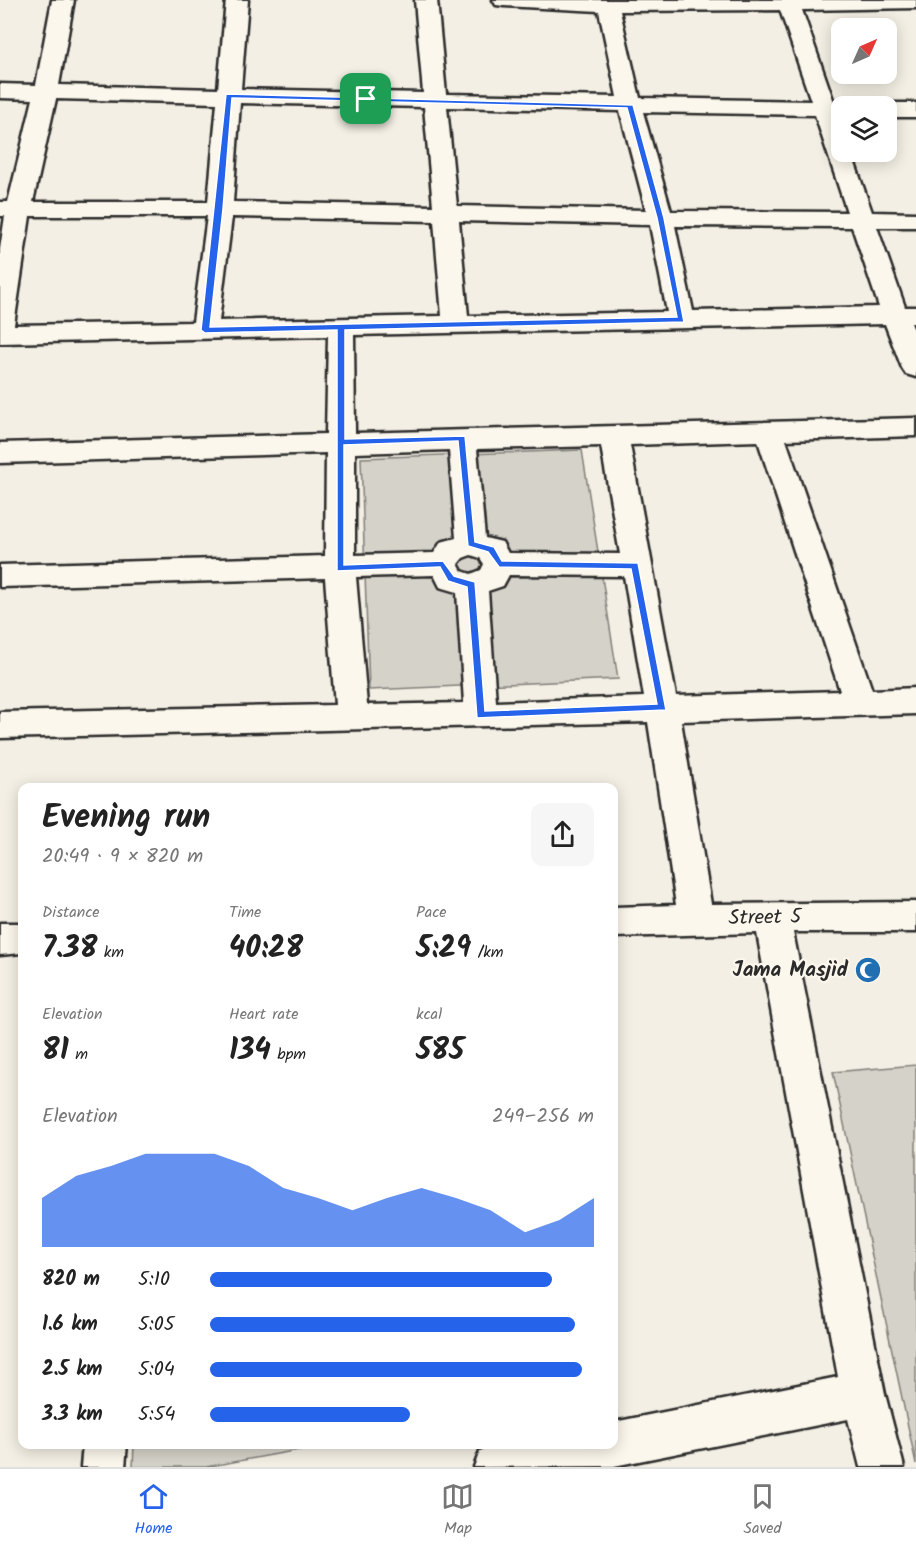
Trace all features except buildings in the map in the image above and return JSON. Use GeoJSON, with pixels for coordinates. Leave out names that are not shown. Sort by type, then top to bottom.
{"type":"FeatureCollection","features":[{"type":"Feature","properties":{"kind":"street"},"geometry":{"type":"LineString","coordinates":[[0,328],[10,209],[46,92],[63,0]]}},
{"type":"Feature","properties":{"kind":"street"},"geometry":{"type":"LineString","coordinates":[[205,330],[220,209],[237,0]]}},
{"type":"Feature","properties":{"kind":"street"},"geometry":{"type":"LineString","coordinates":[[426,0],[456,326]]}},
{"type":"Feature","properties":{"kind":"street"},"geometry":{"type":"LineString","coordinates":[[504,0],[916,2]]}},
{"type":"Feature","properties":{"kind":"street"},"geometry":{"type":"LineString","coordinates":[[607,2],[630,106],[661,218],[682,320]]}},
{"type":"Feature","properties":{"kind":"street"},"geometry":{"type":"LineString","coordinates":[[789,2],[831,104]]}},
{"type":"Feature","properties":{"kind":"street"},"geometry":{"type":"LineString","coordinates":[[0,91],[831,109]]}},
{"type":"Feature","properties":{"kind":"street"},"geometry":{"type":"LineString","coordinates":[[897,110],[916,110]]}},
{"type":"Feature","properties":{"kind":"street"},"geometry":{"type":"LineString","coordinates":[[848,162],[864,219],[905,315],[916,368]]}},
{"type":"Feature","properties":{"kind":"street"},"geometry":{"type":"LineString","coordinates":[[10,209],[220,209],[661,218],[916,220]]}},
{"type":"Feature","properties":{"kind":"street"},"geometry":{"type":"LineString","coordinates":[[0,334],[905,315]]}},
{"type":"Feature","properties":{"kind":"street"},"geometry":{"type":"LineString","coordinates":[[341,328],[340,569],[352,717]]}},
{"type":"Feature","properties":{"kind":"street"},"geometry":{"type":"LineString","coordinates":[[0,453],[462,438],[916,427]]}},
{"type":"Feature","properties":{"kind":"street"},"geometry":{"type":"LineString","coordinates":[[769,432],[860,703]]}},
{"type":"Feature","properties":{"kind":"street"},"geometry":{"type":"LineString","coordinates":[[614,436],[635,565],[662,707],[696,920]]}},
{"type":"Feature","properties":{"kind":"street"},"geometry":{"type":"LineString","coordinates":[[462,438],[471,544]]}},
{"type":"Feature","properties":{"kind":"street"},"geometry":{"type":"LineString","coordinates":[[443,564],[452,550],[471,544],[491,550],[499,564]]}},
{"type":"Feature","properties":{"kind":"street"},"geometry":{"type":"LineString","coordinates":[[443,564],[451,579],[471,585],[492,578],[499,564]]}},
{"type":"Feature","properties":{"kind":"street"},"geometry":{"type":"LineString","coordinates":[[0,576],[340,569],[443,564]]}},
{"type":"Feature","properties":{"kind":"street"},"geometry":{"type":"LineString","coordinates":[[499,564],[635,565]]}},
{"type":"Feature","properties":{"kind":"street"},"geometry":{"type":"LineString","coordinates":[[471,585],[481,715]]}},
{"type":"Feature","properties":{"kind":"street"},"geometry":{"type":"LineString","coordinates":[[0,725],[481,715],[662,707],[916,701]]}},
{"type":"Feature","properties":{"kind":"street"},"geometry":{"type":"LineString","coordinates":[[772,917],[863,1394],[882,1467]]}},
{"type":"Feature","properties":{"kind":"street","name":"Street 5"},"geometry":{"type":"LineString","coordinates":[[618,922],[772,917],[916,918]]}},
{"type":"Feature","properties":{"kind":"street"},"geometry":{"type":"LineString","coordinates":[[0,939],[18,938]]}},
{"type":"Feature","properties":{"kind":"street"},"geometry":{"type":"LineString","coordinates":[[618,1443],[863,1394]]}},
{"type":"Feature","properties":{"kind":"street"},"geometry":{"type":"LineString","coordinates":[[103,1467],[105,1449]]}},
{"type":"Feature","properties":{"kind":"street"},"geometry":{"type":"LineString","coordinates":[[514,1458],[577,1449]]}},
{"type":"Feature","properties":{"kind":"shaded area"},"geometry":{"type":"Polygon","coordinates":[[[582,450],[618,679],[369,690],[361,458],[582,450]]]}},
{"type":"Feature","properties":{"kind":"shaded area"},"geometry":{"type":"Polygon","coordinates":[[[916,1065],[916,1464],[833,1072],[916,1065]]]}},
{"type":"Feature","properties":{"kind":"shaded area"},"geometry":{"type":"Polygon","coordinates":[[[134,1449],[304,1449],[206,1467],[133,1467],[134,1449]]]}},
{"type":"Feature","properties":{"kind":"place","name":"Jama Masjid"},"geometry":{"type":"Point","coordinates":[868,970]}},
{"type":"Feature","properties":{"kind":"route"},"geometry":{"type":"LineString","coordinates":[[366,99],[228,95],[220,209],[205,330],[341,328],[340,569],[443,564],[451,579],[471,585],[481,715],[662,707],[635,565],[499,564],[491,550],[471,544],[462,438],[341,442],[341,328],[682,320],[661,218],[630,106],[366,99]]}}]}
